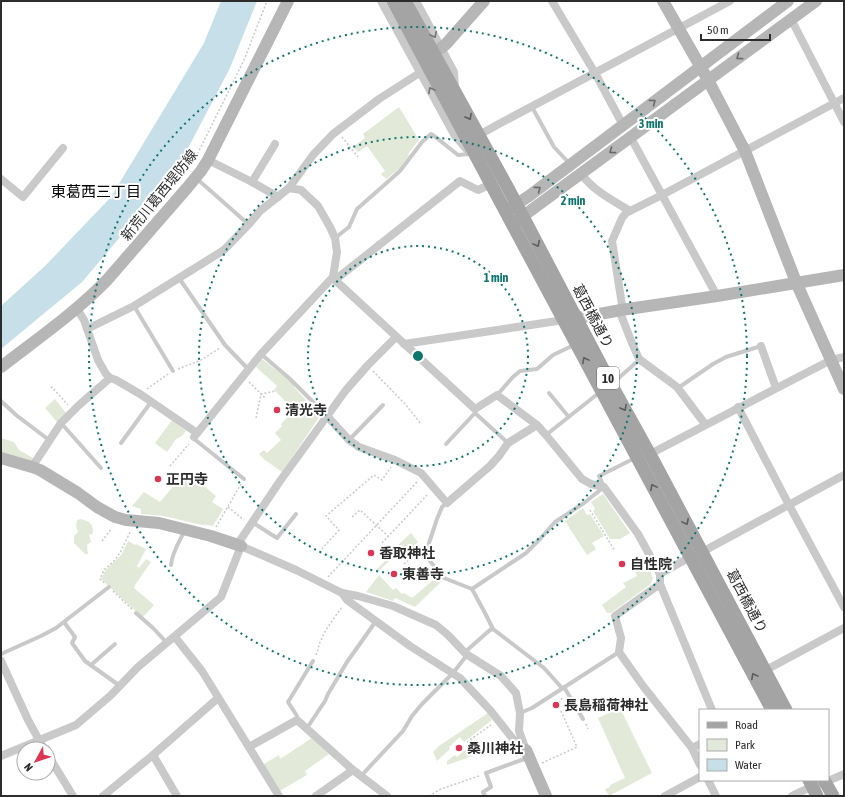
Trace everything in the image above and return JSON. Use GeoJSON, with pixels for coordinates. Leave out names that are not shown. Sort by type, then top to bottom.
{"type":"FeatureCollection","features":[{"type":"Feature","properties":{"kind":"main road","name":"葛西橋通り"},"geometry":{"type":"LineString","coordinates":[[393,1],[430,48],[491,184],[511,208]]}},
{"type":"Feature","properties":{"kind":"main road","name":"葛西橋通り"},"geometry":{"type":"LineString","coordinates":[[405,1],[479,135],[511,208],[696,554],[769,709]]}},
{"type":"Feature","properties":{"kind":"main road","name":"葛西橋通り"},"geometry":{"type":"LineString","coordinates":[[570,319],[576,344],[606,388]]}},
{"type":"Feature","properties":{"kind":"main road","name":"葛西橋通り"},"geometry":{"type":"LineString","coordinates":[[696,554],[766,670],[786,709]]}},
{"type":"Feature","properties":{"kind":"main road"},"geometry":{"type":"LineString","coordinates":[[825,781],[832,796]]}},
{"type":"Feature","properties":{"kind":"street","name":"新荒川葛西堤防線"},"geometry":{"type":"LineString","coordinates":[[1,367],[77,309],[107,280],[194,172],[208,160],[288,1]]}},
{"type":"Feature","properties":{"kind":"street"},"geometry":{"type":"LineString","coordinates":[[382,1],[455,136],[483,168]]}},
{"type":"Feature","properties":{"kind":"street"},"geometry":{"type":"LineString","coordinates":[[416,1],[430,48],[446,44],[484,1]]}},
{"type":"Feature","properties":{"kind":"street"},"geometry":{"type":"LineString","coordinates":[[552,1],[595,73],[623,125]]}},
{"type":"Feature","properties":{"kind":"street"},"geometry":{"type":"LineString","coordinates":[[664,1],[701,66],[745,150],[796,282],[844,389]]}},
{"type":"Feature","properties":{"kind":"street"},"geometry":{"type":"LineString","coordinates":[[479,135],[730,1]]}},
{"type":"Feature","properties":{"kind":"street"},"geometry":{"type":"LineString","coordinates":[[518,220],[816,1]]}},
{"type":"Feature","properties":{"kind":"street"},"geometry":{"type":"LineString","coordinates":[[511,208],[570,165],[784,2]]}},
{"type":"Feature","properties":{"kind":"street"},"geometry":{"type":"LineString","coordinates":[[790,19],[844,122]]}},
{"type":"Feature","properties":{"kind":"street"},"geometry":{"type":"LineString","coordinates":[[87,329],[134,306],[224,250],[260,211],[289,188],[313,156],[333,134],[379,99],[421,72]]}},
{"type":"Feature","properties":{"kind":"street"},"geometry":{"type":"LineString","coordinates":[[705,424],[678,388],[640,359],[632,344],[621,315],[622,305],[612,242],[622,218],[626,213],[844,98]]}},
{"type":"Feature","properties":{"kind":"street"},"geometry":{"type":"LineString","coordinates":[[631,138],[717,296]]}},
{"type":"Feature","properties":{"kind":"street"},"geometry":{"type":"LineString","coordinates":[[252,182],[275,144]]}},
{"type":"Feature","properties":{"kind":"street"},"geometry":{"type":"LineString","coordinates":[[1,179],[23,197],[63,148]]}},
{"type":"Feature","properties":{"kind":"street"},"geometry":{"type":"LineString","coordinates":[[208,160],[278,197]]}},
{"type":"Feature","properties":{"kind":"street"},"geometry":{"type":"LineString","coordinates":[[581,174],[598,192],[630,211]]}},
{"type":"Feature","properties":{"kind":"street"},"geometry":{"type":"LineString","coordinates":[[77,309],[84,320],[99,361],[106,374],[110,378],[140,394],[195,435],[247,374],[261,354],[334,279],[460,181],[478,190],[491,184]]}},
{"type":"Feature","properties":{"kind":"street"},"geometry":{"type":"LineString","coordinates":[[289,188],[301,190],[318,206],[330,227],[335,238],[336,252],[334,279]]}},
{"type":"Feature","properties":{"kind":"street"},"geometry":{"type":"LineString","coordinates":[[404,344],[844,275]]}},
{"type":"Feature","properties":{"kind":"street"},"geometry":{"type":"LineString","coordinates":[[334,279],[475,411],[497,395],[546,435],[582,479],[590,484],[604,487],[638,534],[660,574],[660,584],[712,709]]}},
{"type":"Feature","properties":{"kind":"street"},"geometry":{"type":"LineString","coordinates":[[1,661],[39,741],[76,725],[110,696],[138,667],[221,597],[239,546],[251,523],[280,480],[346,390],[396,337]]}},
{"type":"Feature","properties":{"kind":"street"},"geometry":{"type":"LineString","coordinates":[[761,346],[776,388]]}},
{"type":"Feature","properties":{"kind":"street"},"geometry":{"type":"LineString","coordinates":[[643,455],[830,360],[844,357]]}},
{"type":"Feature","properties":{"kind":"street"},"geometry":{"type":"LineString","coordinates":[[32,467],[61,423],[110,378]]}},
{"type":"Feature","properties":{"kind":"street"},"geometry":{"type":"LineString","coordinates":[[738,407],[844,608]]}},
{"type":"Feature","properties":{"kind":"street"},"geometry":{"type":"LineString","coordinates":[[327,416],[349,440],[358,447],[395,460],[421,473],[447,503],[490,466],[500,456],[508,443],[536,426]]}},
{"type":"Feature","properties":{"kind":"street"},"geometry":{"type":"LineString","coordinates":[[1,458],[40,470],[103,510],[120,518],[160,523],[211,536],[296,570],[342,592],[393,606],[436,625],[466,654],[501,676],[516,693],[520,713],[519,731],[532,757],[546,796]]}},
{"type":"Feature","properties":{"kind":"street"},"geometry":{"type":"LineString","coordinates":[[660,574],[844,475]]}},
{"type":"Feature","properties":{"kind":"street"},"geometry":{"type":"LineString","coordinates":[[660,584],[615,616],[621,638],[619,652],[643,686],[692,748],[699,763]]}},
{"type":"Feature","properties":{"kind":"street"},"geometry":{"type":"LineString","coordinates":[[342,592],[347,600],[410,646],[453,673],[474,692],[513,739],[532,757]]}},
{"type":"Feature","properties":{"kind":"street"},"geometry":{"type":"LineString","coordinates":[[766,670],[844,628]]}},
{"type":"Feature","properties":{"kind":"street"},"geometry":{"type":"LineString","coordinates":[[175,637],[202,671],[279,796]]}},
{"type":"Feature","properties":{"kind":"street"},"geometry":{"type":"LineString","coordinates":[[103,796],[218,698]]}},
{"type":"Feature","properties":{"kind":"street"},"geometry":{"type":"LineString","coordinates":[[249,747],[297,720],[360,776],[387,796]]}},
{"type":"Feature","properties":{"kind":"street"},"geometry":{"type":"LineString","coordinates":[[692,748],[699,744]]}},
{"type":"Feature","properties":{"kind":"street"},"geometry":{"type":"LineString","coordinates":[[1,756],[16,750]]}},
{"type":"Feature","properties":{"kind":"street"},"geometry":{"type":"LineString","coordinates":[[152,755],[178,796]]}},
{"type":"Feature","properties":{"kind":"street"},"geometry":{"type":"LineString","coordinates":[[56,768],[73,796]]}},
{"type":"Feature","properties":{"kind":"street"},"geometry":{"type":"LineString","coordinates":[[316,796],[353,770]]}},
{"type":"Feature","properties":{"kind":"street"},"geometry":{"type":"LineString","coordinates":[[829,780],[844,774]]}},
{"type":"Feature","properties":{"kind":"street"},"geometry":{"type":"LineString","coordinates":[[665,796],[699,778]]}},
{"type":"Feature","properties":{"kind":"street"},"geometry":{"type":"LineString","coordinates":[[708,781],[716,796]]}},
{"type":"Feature","properties":{"kind":"street"},"geometry":{"type":"LineString","coordinates":[[792,796],[805,789],[813,788],[825,781]]}},
{"type":"Feature","properties":{"kind":"lane"},"geometry":{"type":"LineString","coordinates":[[532,107],[554,147],[570,165]]}},
{"type":"Feature","properties":{"kind":"lane"},"geometry":{"type":"LineString","coordinates":[[335,238],[349,227],[358,209],[400,171],[422,142],[431,134],[458,155],[470,154]]}},
{"type":"Feature","properties":{"kind":"lane"},"geometry":{"type":"LineString","coordinates":[[194,172],[246,223],[250,223]]}},
{"type":"Feature","properties":{"kind":"lane"},"geometry":{"type":"LineString","coordinates":[[179,278],[247,374]]}},
{"type":"Feature","properties":{"kind":"lane"},"geometry":{"type":"LineString","coordinates":[[134,306],[173,371]]}},
{"type":"Feature","properties":{"kind":"lane"},"geometry":{"type":"LineString","coordinates":[[497,395],[512,377],[520,371],[537,369],[553,355],[576,344]]}},
{"type":"Feature","properties":{"kind":"lane"},"geometry":{"type":"LineString","coordinates":[[678,388],[726,357],[761,346]]}},
{"type":"Feature","properties":{"kind":"lane"},"geometry":{"type":"LineString","coordinates":[[261,354],[290,379],[327,416]]}},
{"type":"Feature","properties":{"kind":"lane"},"geometry":{"type":"LineString","coordinates":[[546,435],[640,359]]}},
{"type":"Feature","properties":{"kind":"lane"},"geometry":{"type":"LineString","coordinates":[[549,393],[568,416]]}},
{"type":"Feature","properties":{"kind":"lane"},"geometry":{"type":"LineString","coordinates":[[1,401],[16,415],[50,440]]}},
{"type":"Feature","properties":{"kind":"lane"},"geometry":{"type":"LineString","coordinates":[[121,443],[151,402]]}},
{"type":"Feature","properties":{"kind":"lane"},"geometry":{"type":"LineString","coordinates":[[349,440],[383,405]]}},
{"type":"Feature","properties":{"kind":"lane"},"geometry":{"type":"LineString","coordinates":[[446,444],[475,411],[508,443]]}},
{"type":"Feature","properties":{"kind":"lane"},"geometry":{"type":"LineString","coordinates":[[61,423],[101,468]]}},
{"type":"Feature","properties":{"kind":"lane"},"geometry":{"type":"LineString","coordinates":[[195,435],[193,438],[244,479]]}},
{"type":"Feature","properties":{"kind":"lane"},"geometry":{"type":"LineString","coordinates":[[472,589],[526,553],[555,522],[584,503],[604,487],[599,476],[643,455]]}},
{"type":"Feature","properties":{"kind":"lane"},"geometry":{"type":"LineString","coordinates":[[447,503],[442,506],[428,543],[427,551],[430,561],[444,578],[472,589],[493,629],[544,668],[563,688],[583,719]]}},
{"type":"Feature","properties":{"kind":"lane"},"geometry":{"type":"LineString","coordinates":[[251,523],[276,538],[296,514]]}},
{"type":"Feature","properties":{"kind":"lane"},"geometry":{"type":"LineString","coordinates":[[171,565],[174,551],[186,530]]}},
{"type":"Feature","properties":{"kind":"lane"},"geometry":{"type":"LineString","coordinates":[[1,654],[56,628],[109,587]]}},
{"type":"Feature","properties":{"kind":"lane"},"geometry":{"type":"LineString","coordinates":[[136,613],[167,643]]}},
{"type":"Feature","properties":{"kind":"lane"},"geometry":{"type":"LineString","coordinates":[[306,728],[376,621]]}},
{"type":"Feature","properties":{"kind":"lane"},"geometry":{"type":"LineString","coordinates":[[64,622],[75,637],[72,643],[85,661],[120,686]]}},
{"type":"Feature","properties":{"kind":"lane"},"geometry":{"type":"LineString","coordinates":[[360,776],[403,731],[412,716],[453,673],[466,654],[490,630],[493,629]]}},
{"type":"Feature","properties":{"kind":"lane"},"geometry":{"type":"LineString","coordinates":[[91,665],[115,644]]}},
{"type":"Feature","properties":{"kind":"lane"},"geometry":{"type":"LineString","coordinates":[[520,713],[532,708],[619,652]]}},
{"type":"Feature","properties":{"kind":"lane"},"geometry":{"type":"LineString","coordinates":[[297,720],[297,716],[288,702],[313,660]]}},
{"type":"Feature","properties":{"kind":"lane"},"geometry":{"type":"LineString","coordinates":[[485,796],[483,792],[491,787],[486,773],[532,757]]}},
{"type":"Feature","properties":{"kind":"path"},"geometry":{"type":"LineString","coordinates":[[194,172],[244,60],[267,1]]}},
{"type":"Feature","properties":{"kind":"path"},"geometry":{"type":"LineString","coordinates":[[337,131],[358,158]]}},
{"type":"Feature","properties":{"kind":"path"},"geometry":{"type":"LineString","coordinates":[[140,394],[173,371],[201,360],[225,345]]}},
{"type":"Feature","properties":{"kind":"path"},"geometry":{"type":"LineString","coordinates":[[368,365],[406,405],[421,424]]}},
{"type":"Feature","properties":{"kind":"path"},"geometry":{"type":"LineString","coordinates":[[247,374],[266,400]]}},
{"type":"Feature","properties":{"kind":"path"},"geometry":{"type":"LineString","coordinates":[[51,388],[52,387],[73,411]]}},
{"type":"Feature","properties":{"kind":"path"},"geometry":{"type":"LineString","coordinates":[[261,394],[276,391]]}},
{"type":"Feature","properties":{"kind":"path"},"geometry":{"type":"LineString","coordinates":[[256,418],[261,394]]}},
{"type":"Feature","properties":{"kind":"path"},"geometry":{"type":"LineString","coordinates":[[170,466],[195,435]]}},
{"type":"Feature","properties":{"kind":"path"},"geometry":{"type":"LineString","coordinates":[[319,552],[339,530],[326,516],[374,475],[382,480],[395,460]]}},
{"type":"Feature","properties":{"kind":"path"},"geometry":{"type":"LineString","coordinates":[[322,583],[423,475]]}},
{"type":"Feature","properties":{"kind":"path"},"geometry":{"type":"LineString","coordinates":[[211,536],[244,479]]}},
{"type":"Feature","properties":{"kind":"path"},"geometry":{"type":"LineString","coordinates":[[382,543],[434,488]]}},
{"type":"Feature","properties":{"kind":"path"},"geometry":{"type":"LineString","coordinates":[[227,507],[251,523]]}},
{"type":"Feature","properties":{"kind":"path"},"geometry":{"type":"LineString","coordinates":[[352,517],[360,510],[388,536]]}},
{"type":"Feature","properties":{"kind":"path"},"geometry":{"type":"LineString","coordinates":[[590,510],[615,551]]}},
{"type":"Feature","properties":{"kind":"path"},"geometry":{"type":"LineString","coordinates":[[102,541],[120,518]]}},
{"type":"Feature","properties":{"kind":"path"},"geometry":{"type":"LineString","coordinates":[[135,521],[120,553],[114,562],[104,570],[100,580],[136,613]]}},
{"type":"Feature","properties":{"kind":"path"},"geometry":{"type":"LineString","coordinates":[[404,564],[428,543]]}},
{"type":"Feature","properties":{"kind":"path"},"geometry":{"type":"LineString","coordinates":[[313,660],[319,650],[320,642],[326,630],[347,600]]}},
{"type":"Feature","properties":{"kind":"path"},"geometry":{"type":"LineString","coordinates":[[532,757],[554,758],[577,747],[561,711],[574,704]]}},
{"type":"Feature","properties":{"kind":"path"},"geometry":{"type":"LineString","coordinates":[[467,742],[498,720]]}},
{"type":"Feature","properties":{"kind":"path"},"geometry":{"type":"LineString","coordinates":[[429,796],[486,773]]}},
{"type":"Feature","properties":{"kind":"green space"},"geometry":{"type":"Polygon","coordinates":[[[399,107],[419,140],[408,154],[409,155],[400,168],[386,179],[381,174],[385,171],[367,146],[358,152],[353,147],[365,138],[363,134],[399,107]]]}},
{"type":"Feature","properties":{"kind":"green space"},"geometry":{"type":"Polygon","coordinates":[[[262,359],[295,385],[294,387],[320,416],[282,472],[259,454],[264,450],[267,453],[281,440],[275,433],[294,410],[274,390],[277,386],[256,367],[262,359]]]}},
{"type":"Feature","properties":{"kind":"green space"},"geometry":{"type":"Polygon","coordinates":[[[55,399],[66,413],[57,422],[45,408],[55,399]]]}},
{"type":"Feature","properties":{"kind":"green space"},"geometry":{"type":"Polygon","coordinates":[[[172,420],[186,431],[182,436],[176,439],[167,452],[155,443],[172,420]]]}},
{"type":"Feature","properties":{"kind":"green space"},"geometry":{"type":"Polygon","coordinates":[[[1,438],[14,442],[19,450],[35,459],[31,463],[1,453],[1,438]]]}},
{"type":"Feature","properties":{"kind":"green space"},"geometry":{"type":"Polygon","coordinates":[[[186,471],[216,496],[212,502],[223,509],[213,526],[163,516],[141,514],[141,509],[132,506],[144,492],[160,502],[186,471]]]}},
{"type":"Feature","properties":{"kind":"green space"},"geometry":{"type":"Polygon","coordinates":[[[603,494],[630,533],[620,539],[610,539],[593,511],[595,509],[591,502],[603,494]]]}},
{"type":"Feature","properties":{"kind":"green space"},"geometry":{"type":"Polygon","coordinates":[[[583,508],[587,515],[590,514],[604,536],[592,543],[596,549],[587,555],[565,521],[583,508]]]}},
{"type":"Feature","properties":{"kind":"green space"},"geometry":{"type":"Polygon","coordinates":[[[81,519],[92,525],[93,533],[91,535],[89,534],[91,542],[87,545],[88,554],[85,554],[74,543],[74,536],[78,532],[76,526],[77,520],[81,519]]]}},
{"type":"Feature","properties":{"kind":"green space"},"geometry":{"type":"Polygon","coordinates":[[[411,533],[418,542],[401,557],[397,553],[378,572],[376,570],[386,560],[384,558],[411,533]]]}},
{"type":"Feature","properties":{"kind":"green space"},"geometry":{"type":"Polygon","coordinates":[[[128,541],[146,549],[137,566],[134,564],[139,568],[146,559],[151,562],[134,588],[154,605],[143,617],[101,579],[105,571],[122,554],[128,541]]]}},
{"type":"Feature","properties":{"kind":"green space"},"geometry":{"type":"Polygon","coordinates":[[[648,566],[653,578],[651,584],[611,613],[607,613],[602,605],[626,587],[623,583],[637,576],[635,572],[648,566]]]}},
{"type":"Feature","properties":{"kind":"green space"},"geometry":{"type":"Polygon","coordinates":[[[379,575],[393,590],[396,588],[402,594],[404,593],[412,598],[438,576],[442,581],[415,607],[395,598],[393,601],[366,592],[379,575]]]}},
{"type":"Feature","properties":{"kind":"green space"},"geometry":{"type":"Polygon","coordinates":[[[620,708],[652,773],[609,796],[605,789],[625,778],[598,718],[620,708]]]}},
{"type":"Feature","properties":{"kind":"green space"},"geometry":{"type":"Polygon","coordinates":[[[488,713],[492,720],[464,742],[460,737],[437,761],[433,752],[439,746],[488,713]]]}},
{"type":"Feature","properties":{"kind":"green space"},"geometry":{"type":"Polygon","coordinates":[[[312,738],[329,754],[305,771],[307,775],[276,793],[264,764],[279,755],[280,759],[312,738]]]}},
{"type":"Feature","properties":{"kind":"green space"},"geometry":{"type":"Polygon","coordinates":[[[468,747],[474,747],[476,755],[447,765],[447,761],[455,755],[457,757],[468,747]]]}},
{"type":"Feature","properties":{"kind":"water"},"geometry":{"type":"Polygon","coordinates":[[[221,1],[257,1],[230,68],[176,171],[82,282],[1,349],[1,306],[45,266],[111,197],[204,43],[221,1]]]}},
{"type":"Feature","properties":{"kind":"place","name":"清光寺"},"geometry":{"type":"Point","coordinates":[277,410]}},
{"type":"Feature","properties":{"kind":"place","name":"正円寺"},"geometry":{"type":"Point","coordinates":[158,479]}},
{"type":"Feature","properties":{"kind":"place","name":"香取神社"},"geometry":{"type":"Point","coordinates":[371,553]}},
{"type":"Feature","properties":{"kind":"place","name":"自性院"},"geometry":{"type":"Point","coordinates":[622,564]}},
{"type":"Feature","properties":{"kind":"place","name":"東善寺"},"geometry":{"type":"Point","coordinates":[394,574]}},
{"type":"Feature","properties":{"kind":"place","name":"長島稲荷神社"},"geometry":{"type":"Point","coordinates":[556,705]}},
{"type":"Feature","properties":{"kind":"place","name":"桑川神社"},"geometry":{"type":"Point","coordinates":[459,748]}},
{"type":"Feature","properties":{"kind":"district","name":"東葛西三丁目"},"geometry":{"type":"Point","coordinates":[96,192]}}]}
